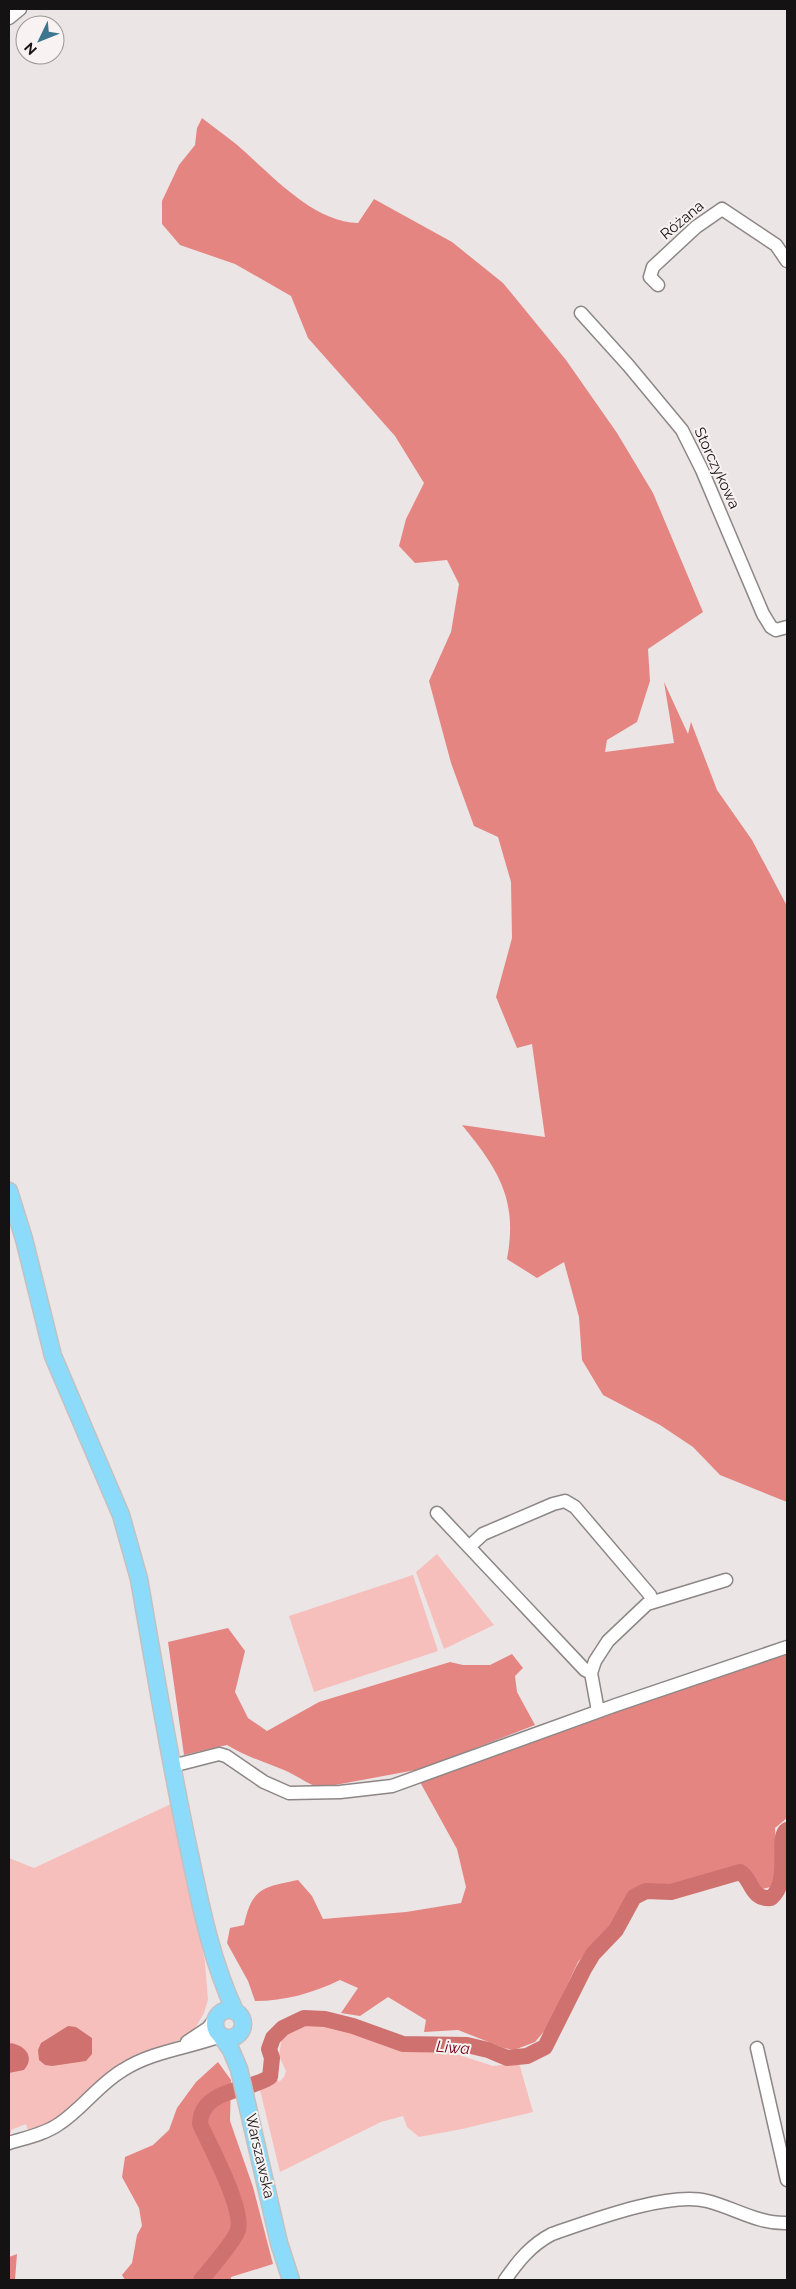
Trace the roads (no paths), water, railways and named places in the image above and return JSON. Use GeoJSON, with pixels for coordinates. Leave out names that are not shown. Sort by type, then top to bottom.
{"type":"FeatureCollection","features":[{"type":"Feature","properties":{"kind":"main road"},"geometry":{"type":"LineString","coordinates":[[9,1191],[24,1240],[54,1356],[120,1515],[132,1550],[139,1579],[172,1766],[212,1951],[218,1994],[215,2028],[231,2050],[239,2069]]}},
{"type":"Feature","properties":{"kind":"main road"},"geometry":{"type":"LineString","coordinates":[[212,1951],[226,1992],[235,2011],[243,2021],[240,2034],[239,2069]]}},
{"type":"Feature","properties":{"kind":"main road"},"geometry":{"type":"LineString","coordinates":[[216,2018],[226,2010],[235,2011]]}},
{"type":"Feature","properties":{"kind":"main road"},"geometry":{"type":"LineString","coordinates":[[221,2036],[230,2039],[240,2034]]}},
{"type":"Feature","properties":{"kind":"main road","name":"Warszawska"},"geometry":{"type":"LineString","coordinates":[[239,2069],[279,2243],[291,2280]]}},
{"type":"Feature","properties":{"kind":"main road","name":"Warszawska"},"geometry":{"type":"LineString","coordinates":[[279,2243],[282,2280]]}},
{"type":"Feature","properties":{"kind":"street"},"geometry":{"type":"LineString","coordinates":[[9,18],[20,9]]}},
{"type":"Feature","properties":{"kind":"street","name":"Różana"},"geometry":{"type":"LineString","coordinates":[[658,285],[650,277],[653,267],[696,228],[722,208],[776,245],[787,261]]}},
{"type":"Feature","properties":{"kind":"street"},"geometry":{"type":"LineString","coordinates":[[776,245],[787,238]]}},
{"type":"Feature","properties":{"kind":"street","name":"Storczykowa"},"geometry":{"type":"LineString","coordinates":[[581,313],[628,365],[682,430],[702,470],[763,614],[771,627],[782,629]]}},
{"type":"Feature","properties":{"kind":"street"},"geometry":{"type":"LineString","coordinates":[[469,1547],[483,1534],[553,1504],[565,1501],[575,1506],[650,1595],[653,1602]]}},
{"type":"Feature","properties":{"kind":"street"},"geometry":{"type":"LineString","coordinates":[[437,1513],[585,1670],[591,1673]]}},
{"type":"Feature","properties":{"kind":"street"},"geometry":{"type":"LineString","coordinates":[[598,1711],[591,1673],[595,1661],[608,1641],[647,1604],[726,1580]]}},
{"type":"Feature","properties":{"kind":"street"},"geometry":{"type":"LineString","coordinates":[[172,1766],[219,1754],[226,1756],[264,1782],[281,1791],[318,1794],[370,1790],[410,1780],[598,1711],[787,1647]]}},
{"type":"Feature","properties":{"kind":"street"},"geometry":{"type":"LineString","coordinates":[[176,2048],[201,2033],[216,2018]]}},
{"type":"Feature","properties":{"kind":"street"},"geometry":{"type":"LineString","coordinates":[[9,2143],[59,2124],[122,2070],[176,2048],[221,2036]]}},
{"type":"Feature","properties":{"kind":"street"},"geometry":{"type":"LineString","coordinates":[[757,2048],[787,2180]]}},
{"type":"Feature","properties":{"kind":"street"},"geometry":{"type":"LineString","coordinates":[[505,2280],[526,2252],[552,2234],[669,2200],[691,2198],[707,2201],[758,2220],[769,2223],[787,2223]]}},
{"type":"Feature","properties":{"kind":"waterway","name":"Liwa"},"geometry":{"type":"LineString","coordinates":[[201,2280],[232,2241],[238,2230],[236,2208],[231,2193],[200,2124],[202,2112],[217,2097],[261,2082],[270,2077],[272,2058],[269,2049],[273,2038],[283,2028],[304,2018],[325,2019],[353,2026],[403,2044],[467,2045],[488,2050],[507,2058],[527,2056],[545,2047],[584,1969],[593,1954],[616,1930],[634,1897],[646,1891],[671,1892],[740,1872],[759,1896],[771,1898],[781,1881],[782,1841],[787,1830]]}}]}
